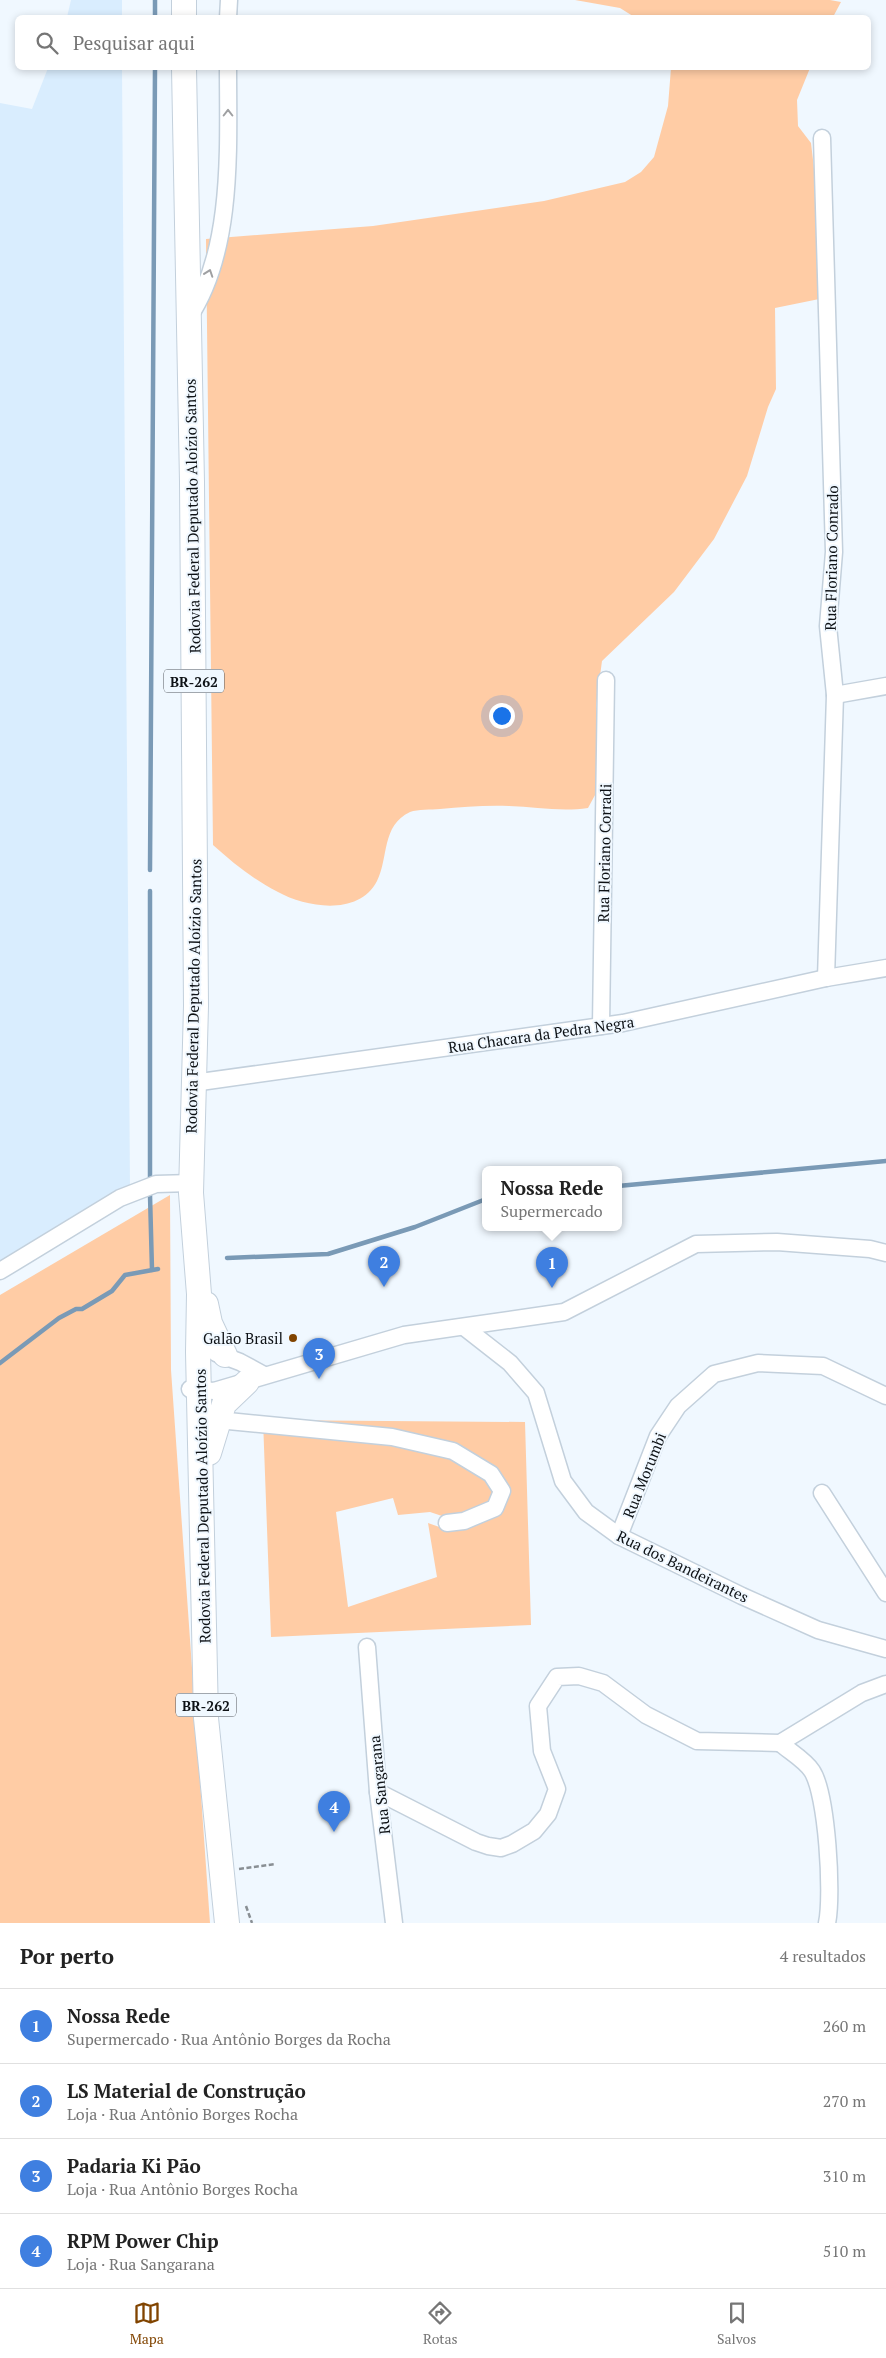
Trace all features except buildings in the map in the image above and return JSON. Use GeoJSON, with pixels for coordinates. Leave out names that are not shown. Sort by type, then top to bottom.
{"type":"FeatureCollection","features":[{"type":"Feature","properties":{"kind":"highway"},"geometry":{"type":"LineString","coordinates":[[184,0],[184,15]]}},
{"type":"Feature","properties":{"kind":"highway","name":"Rodovia Federal Deputado Aloízio Santos"},"geometry":{"type":"LineString","coordinates":[[184,70],[189,317],[196,1006],[191,1188],[197,1268],[194,1390],[201,1487],[206,1718],[228,1923]]}},
{"type":"Feature","properties":{"kind":"highway"},"geometry":{"type":"LineString","coordinates":[[191,1188],[194,1353]]}},
{"type":"Feature","properties":{"kind":"highway"},"geometry":{"type":"LineString","coordinates":[[197,1268],[210,1323],[225,1356]]}},
{"type":"Feature","properties":{"kind":"highway"},"geometry":{"type":"LineString","coordinates":[[201,1487],[218,1420],[224,1404],[255,1379]]}},
{"type":"Feature","properties":{"kind":"highway"},"geometry":{"type":"LineString","coordinates":[[194,1390],[190,1490],[192,1512],[202,1542]]}},
{"type":"Feature","properties":{"kind":"street"},"geometry":{"type":"LineString","coordinates":[[228,0],[228,15]]}},
{"type":"Feature","properties":{"kind":"street"},"geometry":{"type":"LineString","coordinates":[[189,317],[200,300],[213,262],[224,214],[228,185],[228,70]]}},
{"type":"Feature","properties":{"kind":"street","name":"Rua Floriano Conrado"},"geometry":{"type":"LineString","coordinates":[[822,138],[834,552],[828,626],[835,694],[826,978]]}},
{"type":"Feature","properties":{"kind":"street","name":"Rua Floriano Corradi"},"geometry":{"type":"LineString","coordinates":[[601,1026],[606,680]]}},
{"type":"Feature","properties":{"kind":"street"},"geometry":{"type":"LineString","coordinates":[[835,694],[886,686]]}},
{"type":"Feature","properties":{"kind":"street","name":"Rua Chacara da Pedra Negra"},"geometry":{"type":"LineString","coordinates":[[193,1082],[601,1026],[826,978],[886,968]]}},
{"type":"Feature","properties":{"kind":"street"},"geometry":{"type":"LineString","coordinates":[[0,1271],[120,1198],[156,1184],[191,1188]]}},
{"type":"Feature","properties":{"kind":"street"},"geometry":{"type":"LineString","coordinates":[[194,1390],[214,1391],[404,1335],[564,1312],[696,1244],[777,1242],[870,1249],[886,1253]]}},
{"type":"Feature","properties":{"kind":"street","name":"Rua dos Bandeirantes"},"geometry":{"type":"LineString","coordinates":[[464,1327],[510,1364],[536,1393],[563,1481],[586,1512],[619,1536],[742,1596],[818,1630],[886,1650]]}},
{"type":"Feature","properties":{"kind":"street"},"geometry":{"type":"LineString","coordinates":[[194,1353],[225,1356],[255,1379]]}},
{"type":"Feature","properties":{"kind":"street","name":"Rua Morumbi"},"geometry":{"type":"LineString","coordinates":[[619,1536],[658,1436],[678,1406],[714,1374],[758,1363],[823,1366],[886,1396]]}},
{"type":"Feature","properties":{"kind":"street"},"geometry":{"type":"LineString","coordinates":[[218,1420],[392,1437],[453,1451],[492,1474],[502,1491],[495,1508],[464,1521],[447,1523]]}},
{"type":"Feature","properties":{"kind":"street"},"geometry":{"type":"LineString","coordinates":[[822,1493],[886,1593]]}},
{"type":"Feature","properties":{"kind":"street","name":"Rua Sangarana"},"geometry":{"type":"LineString","coordinates":[[367,1647],[378,1792],[394,1923]]}},
{"type":"Feature","properties":{"kind":"street"},"geometry":{"type":"LineString","coordinates":[[378,1792],[476,1842],[501,1848],[534,1831],[548,1814],[557,1789],[542,1751],[538,1706],[557,1677],[579,1676],[603,1683],[646,1715],[697,1741],[780,1743],[862,1693],[886,1684]]}},
{"type":"Feature","properties":{"kind":"street"},"geometry":{"type":"LineString","coordinates":[[780,1743],[812,1771],[824,1809],[829,1902],[827,1923]]}},
{"type":"Feature","properties":{"kind":"path"},"geometry":{"type":"LineString","coordinates":[[233,1870],[276,1864]]}},
{"type":"Feature","properties":{"kind":"shaded area"},"geometry":{"type":"Polygon","coordinates":[[[71,0],[122,0],[122,15],[67,15],[71,0]]]}},
{"type":"Feature","properties":{"kind":"shaded area"},"geometry":{"type":"Polygon","coordinates":[[[575,0],[830,0],[841,2],[834,15],[631,15],[620,8],[575,0]]]}},
{"type":"Feature","properties":{"kind":"shaded area"},"geometry":{"type":"Polygon","coordinates":[[[47,70],[122,70],[130,1189],[0,1264],[0,103],[32,109],[47,70]]]}},
{"type":"Feature","properties":{"kind":"shaded area"},"geometry":{"type":"Polygon","coordinates":[[[671,70],[809,70],[797,100],[798,126],[811,143],[826,269],[835,282],[834,296],[775,308],[776,389],[768,407],[747,476],[714,539],[674,592],[602,661],[596,706],[601,784],[588,808],[558,809],[474,806],[410,812],[394,825],[377,881],[369,892],[358,900],[332,906],[317,905],[290,898],[252,877],[213,845],[206,239],[373,226],[544,201],[625,182],[641,172],[654,157],[668,106],[671,70]]]}},
{"type":"Feature","properties":{"kind":"shaded area"},"geometry":{"type":"Polygon","coordinates":[[[170,1195],[171,1370],[210,1923],[0,1923],[0,1295],[170,1195]]]}},
{"type":"Feature","properties":{"kind":"shaded area"},"geometry":{"type":"Polygon","coordinates":[[[263,1420],[525,1422],[531,1625],[271,1637],[263,1420]],[[393,1498],[336,1512],[348,1607],[437,1577],[428,1523],[445,1529],[448,1518],[430,1512],[398,1515],[393,1498]]]}},
{"type":"Feature","properties":{"kind":"waterway"},"geometry":{"type":"LineString","coordinates":[[155,0],[155,15]]}},
{"type":"Feature","properties":{"kind":"waterway"},"geometry":{"type":"LineString","coordinates":[[150,870],[155,70]]}},
{"type":"Feature","properties":{"kind":"waterway"},"geometry":{"type":"LineString","coordinates":[[150,891],[150,1178]]}},
{"type":"Feature","properties":{"kind":"waterway"},"geometry":{"type":"LineString","coordinates":[[622,1186],[886,1161]]}},
{"type":"Feature","properties":{"kind":"waterway"},"geometry":{"type":"LineString","coordinates":[[150,1195],[152,1270]]}},
{"type":"Feature","properties":{"kind":"waterway"},"geometry":{"type":"LineString","coordinates":[[227,1258],[328,1254],[415,1227],[482,1201]]}},
{"type":"Feature","properties":{"kind":"waterway"},"geometry":{"type":"LineString","coordinates":[[0,1363],[59,1318],[76,1309],[82,1309],[112,1291],[125,1275],[158,1269]]}},
{"type":"Feature","properties":{"kind":"place","name":"LS Material de Construção"},"geometry":{"type":"Point","coordinates":[384,1287]}},
{"type":"Feature","properties":{"kind":"place","name":"Nossa Rede"},"geometry":{"type":"Point","coordinates":[552,1288]}},
{"type":"Feature","properties":{"kind":"place","name":"Galão Brasil"},"geometry":{"type":"Point","coordinates":[293,1338]}},
{"type":"Feature","properties":{"kind":"place","name":"Padaria Ki Pão"},"geometry":{"type":"Point","coordinates":[319,1379]}},
{"type":"Feature","properties":{"kind":"place","name":"RPM Power Chip"},"geometry":{"type":"Point","coordinates":[334,1832]}}]}
